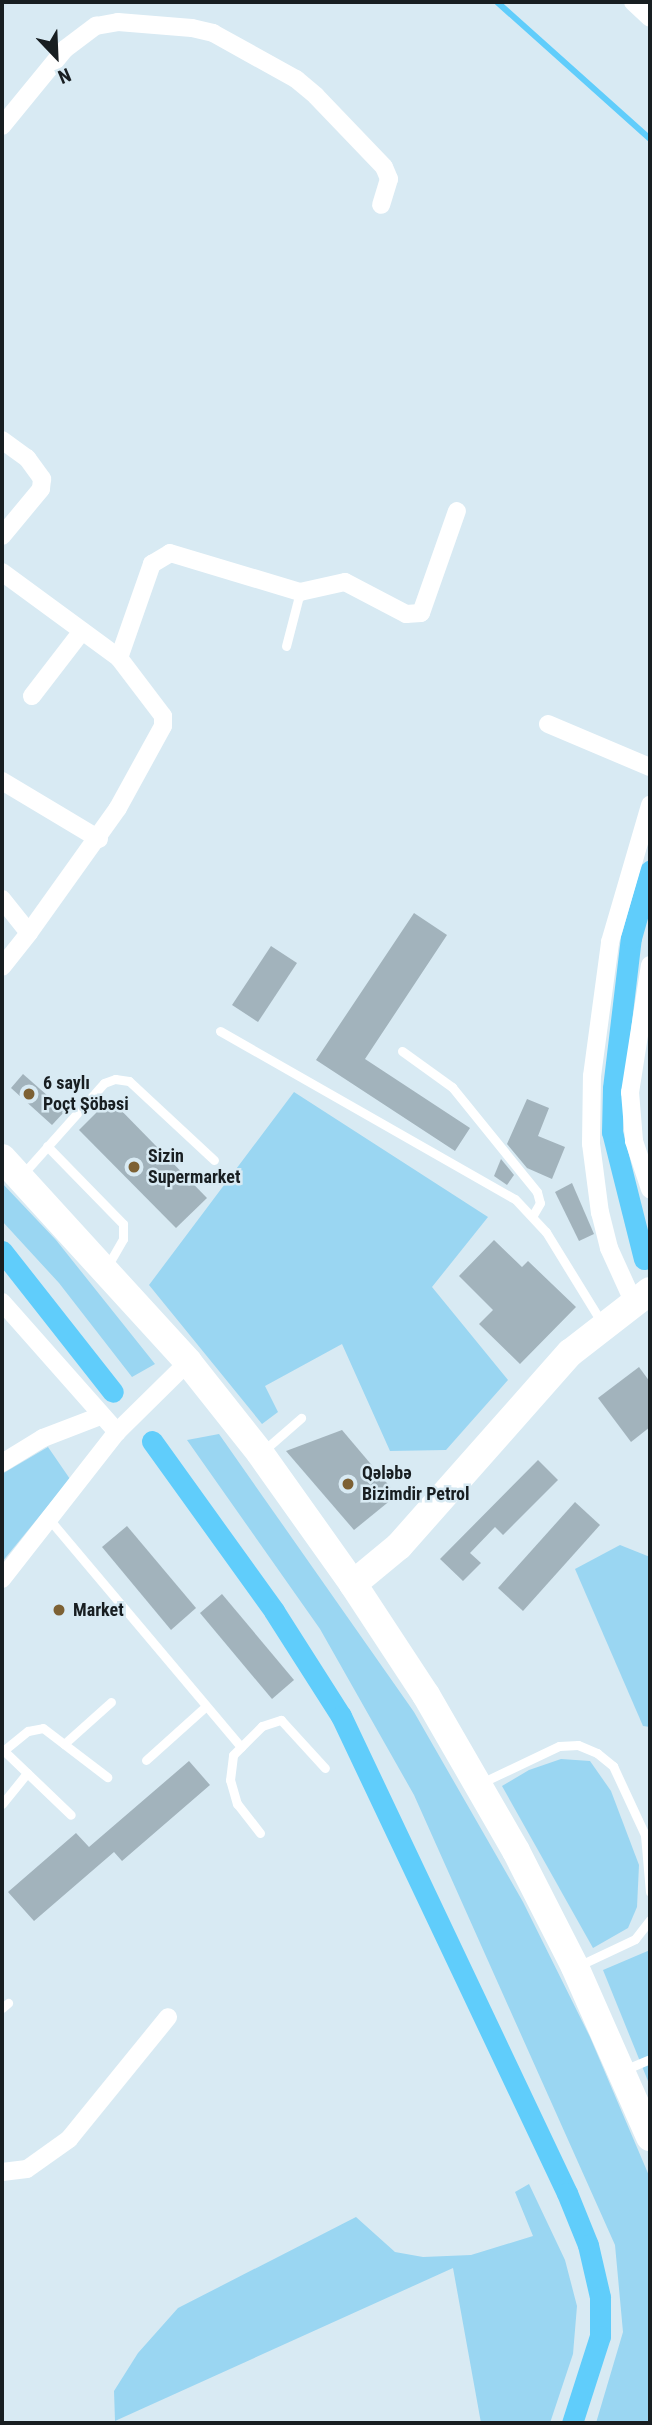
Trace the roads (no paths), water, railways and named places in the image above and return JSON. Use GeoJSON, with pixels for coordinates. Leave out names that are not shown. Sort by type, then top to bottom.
{"type":"FeatureCollection","features":[{"type":"Feature","properties":{"kind":"main road"},"geometry":{"type":"LineString","coordinates":[[11,1167],[188,1362],[260,1453],[354,1584],[479,1784],[575,1967],[650,2137]]}},
{"type":"Feature","properties":{"kind":"main road"},"geometry":{"type":"LineString","coordinates":[[354,1584],[400,1546],[540,1385],[602,1324],[642,1296]]}},
{"type":"Feature","properties":{"kind":"street"},"geometry":{"type":"LineString","coordinates":[[632,2],[650,19]]}},
{"type":"Feature","properties":{"kind":"street"},"geometry":{"type":"LineString","coordinates":[[2,126],[65,48],[96,26],[118,22],[192,28],[212,33],[284,72],[316,96],[384,167],[389,179],[381,205]]}},
{"type":"Feature","properties":{"kind":"street"},"geometry":{"type":"LineString","coordinates":[[2,440],[33,464],[42,480],[41,489],[2,536]]}},
{"type":"Feature","properties":{"kind":"street"},"geometry":{"type":"LineString","coordinates":[[119,658],[158,557],[183,554],[300,592],[345,582],[406,614],[421,612],[457,511]]}},
{"type":"Feature","properties":{"kind":"street"},"geometry":{"type":"LineString","coordinates":[[2,572],[119,658],[158,704],[163,726],[99,839],[2,967]]}},
{"type":"Feature","properties":{"kind":"street"},"geometry":{"type":"LineString","coordinates":[[32,696],[82,631]]}},
{"type":"Feature","properties":{"kind":"street"},"geometry":{"type":"LineString","coordinates":[[548,724],[650,767]]}},
{"type":"Feature","properties":{"kind":"street"},"geometry":{"type":"LineString","coordinates":[[2,781],[99,839]]}},
{"type":"Feature","properties":{"kind":"street"},"geometry":{"type":"LineString","coordinates":[[642,1296],[609,1248],[600,1213],[591,1144],[592,1076],[610,942],[650,805]]}},
{"type":"Feature","properties":{"kind":"street"},"geometry":{"type":"LineString","coordinates":[[2,899],[29,933]]}},
{"type":"Feature","properties":{"kind":"street"},"geometry":{"type":"LineString","coordinates":[[650,965],[630,1092],[634,1142],[650,1189]]}},
{"type":"Feature","properties":{"kind":"street"},"geometry":{"type":"LineString","coordinates":[[2,1302],[100,1416],[117,1432]]}},
{"type":"Feature","properties":{"kind":"street"},"geometry":{"type":"LineString","coordinates":[[2,1579],[117,1432],[188,1362]]}},
{"type":"Feature","properties":{"kind":"street"},"geometry":{"type":"LineString","coordinates":[[2,1463],[43,1438],[100,1416]]}},
{"type":"Feature","properties":{"kind":"street"},"geometry":{"type":"LineString","coordinates":[[2,2172],[27,2169],[69,2139],[169,2017]]}},
{"type":"Feature","properties":{"kind":"lane"},"geometry":{"type":"LineString","coordinates":[[286,646],[300,592]]}},
{"type":"Feature","properties":{"kind":"lane"},"geometry":{"type":"LineString","coordinates":[[220,1031],[515,1199],[533,1215],[602,1324]]}},
{"type":"Feature","properties":{"kind":"lane"},"geometry":{"type":"LineString","coordinates":[[402,1051],[452,1087],[537,1192],[540,1203],[533,1215]]}},
{"type":"Feature","properties":{"kind":"lane"},"geometry":{"type":"LineString","coordinates":[[11,1167],[47,1146],[104,1083],[115,1079],[129,1081],[214,1160]]}},
{"type":"Feature","properties":{"kind":"lane"},"geometry":{"type":"LineString","coordinates":[[47,1146],[122,1224],[123,1239],[106,1269]]}},
{"type":"Feature","properties":{"kind":"lane"},"geometry":{"type":"LineString","coordinates":[[260,1453],[301,1418]]}},
{"type":"Feature","properties":{"kind":"lane"},"geometry":{"type":"LineString","coordinates":[[49,1519],[204,1708],[241,1747]]}},
{"type":"Feature","properties":{"kind":"lane"},"geometry":{"type":"LineString","coordinates":[[64,1744],[111,1702]]}},
{"type":"Feature","properties":{"kind":"lane"},"geometry":{"type":"LineString","coordinates":[[146,1760],[204,1708]]}},
{"type":"Feature","properties":{"kind":"lane"},"geometry":{"type":"LineString","coordinates":[[260,1833],[237,1804],[230,1780],[233,1755],[262,1726],[281,1720],[325,1768]]}},
{"type":"Feature","properties":{"kind":"lane"},"geometry":{"type":"LineString","coordinates":[[71,1815],[2,1750],[36,1727],[64,1744],[107,1777]]}},
{"type":"Feature","properties":{"kind":"lane"},"geometry":{"type":"LineString","coordinates":[[479,1784],[559,1746],[578,1745],[597,1753],[613,1766],[645,1835],[650,1892]]}},
{"type":"Feature","properties":{"kind":"lane"},"geometry":{"type":"LineString","coordinates":[[2,1804],[27,1773]]}},
{"type":"Feature","properties":{"kind":"lane"},"geometry":{"type":"LineString","coordinates":[[575,1967],[635,1939],[650,1920]]}},
{"type":"Feature","properties":{"kind":"lane"},"geometry":{"type":"LineString","coordinates":[[622,2071],[650,2059]]}},
{"type":"Feature","properties":{"kind":"waterway"},"geometry":{"type":"LineString","coordinates":[[497,2],[650,139]]}},
{"type":"Feature","properties":{"kind":"waterway"},"geometry":{"type":"LineString","coordinates":[[644,1259],[612,1132],[613,1088],[631,938],[650,871]]}},
{"type":"Feature","properties":{"kind":"waterway"},"geometry":{"type":"LineString","coordinates":[[2,1251],[113,1392]]}},
{"type":"Feature","properties":{"kind":"waterway"},"geometry":{"type":"LineString","coordinates":[[152,1441],[274,1611],[341,1716],[567,2193],[588,2245],[600,2297],[600,2336],[572,2423]]}},
{"type":"Feature","properties":{"kind":"place","name":"6 saylı Poçt Şöbəsi"},"geometry":{"type":"Point","coordinates":[29,1094]}},
{"type":"Feature","properties":{"kind":"place","name":"Sizin Supermarket"},"geometry":{"type":"Point","coordinates":[134,1167]}},
{"type":"Feature","properties":{"kind":"place","name":"Qələbə Bizimdir Petrol"},"geometry":{"type":"Point","coordinates":[348,1484]}},
{"type":"Feature","properties":{"kind":"place","name":"Market"},"geometry":{"type":"Point","coordinates":[59,1610]}}]}
